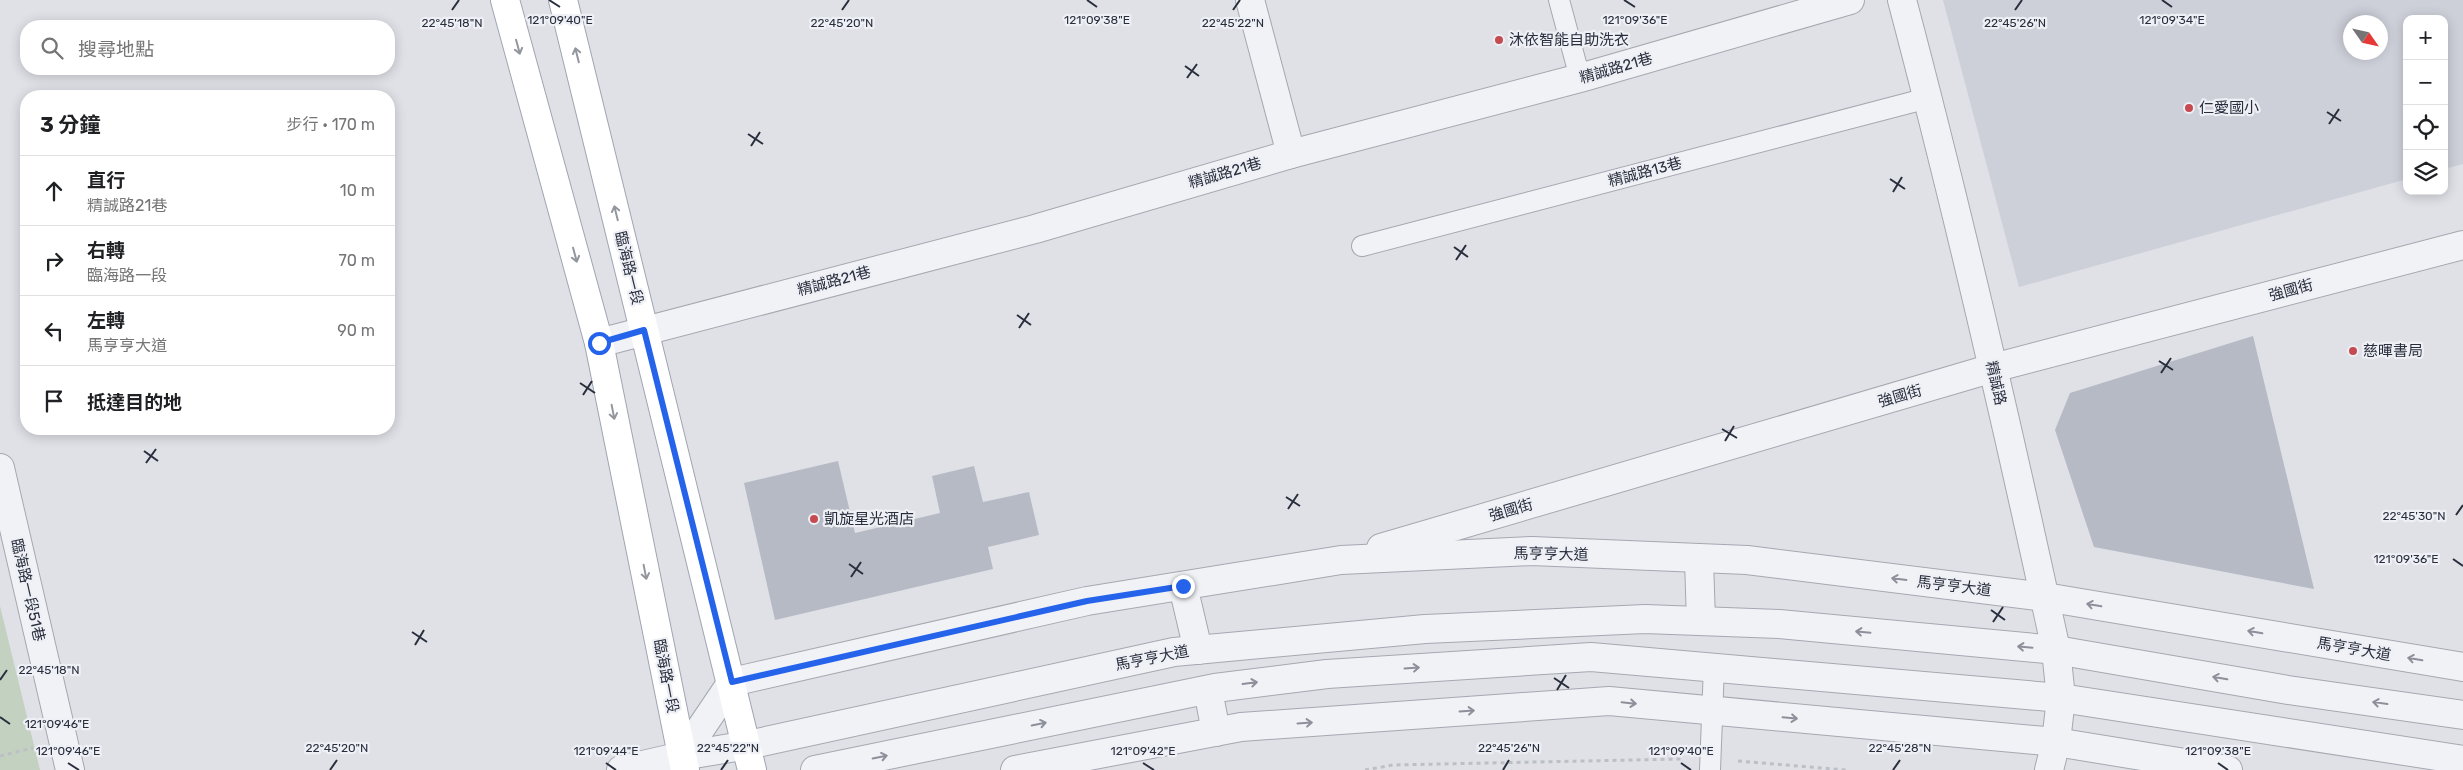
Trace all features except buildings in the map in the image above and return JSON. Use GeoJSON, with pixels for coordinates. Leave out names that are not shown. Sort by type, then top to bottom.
{"type":"FeatureCollection","features":[{"type":"Feature","properties":{"kind":"main road","name":"臨海路一段"},"geometry":{"type":"LineString","coordinates":[[505,0],[599,343],[689,765]]}},
{"type":"Feature","properties":{"kind":"main road","name":"臨海路一段"},"geometry":{"type":"LineString","coordinates":[[563,0],[750,758]]}},
{"type":"Feature","properties":{"kind":"street"},"geometry":{"type":"LineString","coordinates":[[1250,0],[1291,154]]}},
{"type":"Feature","properties":{"kind":"street","name":"精誠路21巷"},"geometry":{"type":"LineString","coordinates":[[599,343],[1035,229],[1291,154],[1580,78],[1850,0]]}},
{"type":"Feature","properties":{"kind":"street","name":"精誠路"},"geometry":{"type":"LineString","coordinates":[[1902,0],[1928,98],[1993,368],[2056,650],[2060,698],[2056,742],[2049,770]]}},
{"type":"Feature","properties":{"kind":"street","name":"強國街"},"geometry":{"type":"LineString","coordinates":[[1341,560],[1993,368],[2463,245]]}},
{"type":"Feature","properties":{"kind":"street","name":"臨海路一段51巷"},"geometry":{"type":"LineString","coordinates":[[0,468],[70,770]]}},
{"type":"Feature","properties":{"kind":"street","name":"馬亨亨大道"},"geometry":{"type":"LineString","coordinates":[[732,682],[1087,601],[1341,560],[1532,552],[1699,560],[1747,560],[2045,597],[2463,667]]}},
{"type":"Feature","properties":{"kind":"street"},"geometry":{"type":"LineString","coordinates":[[1699,560],[1701,621]]}},
{"type":"Feature","properties":{"kind":"street"},"geometry":{"type":"LineString","coordinates":[[1183,586],[1198,650]]}},
{"type":"Feature","properties":{"kind":"street","name":"馬亨亨大道"},"geometry":{"type":"LineString","coordinates":[[689,765],[750,758],[1174,652],[1425,629],[1645,619],[1779,624],[2056,650],[2288,690],[2463,715]]}},
{"type":"Feature","properties":{"kind":"street"},"geometry":{"type":"LineString","coordinates":[[815,770],[1208,690],[1327,674],[1591,657],[1714,666],[2060,698],[2463,760]]}},
{"type":"Feature","properties":{"kind":"street"},"geometry":{"type":"LineString","coordinates":[[689,765],[732,682]]}},
{"type":"Feature","properties":{"kind":"street"},"geometry":{"type":"LineString","coordinates":[[1208,690],[1216,732]]}},
{"type":"Feature","properties":{"kind":"street"},"geometry":{"type":"LineString","coordinates":[[1015,770],[1241,727],[1609,701],[2056,742],[2228,770]]}},
{"type":"Feature","properties":{"kind":"street"},"geometry":{"type":"LineString","coordinates":[[622,770],[689,765],[720,770]]}},
{"type":"Feature","properties":{"kind":"lane"},"geometry":{"type":"LineString","coordinates":[[1559,0],[1580,78]]}},
{"type":"Feature","properties":{"kind":"lane","name":"精誠路13巷"},"geometry":{"type":"LineString","coordinates":[[1362,246],[1928,98]]}},
{"type":"Feature","properties":{"kind":"lane"},"geometry":{"type":"LineString","coordinates":[[1710,764],[1714,666]]}},
{"type":"Feature","properties":{"kind":"path"},"geometry":{"type":"LineString","coordinates":[[1366,770],[1393,765],[1710,764],[1846,770]]}},
{"type":"Feature","properties":{"kind":"shaded area","name":"仁愛國小"},"geometry":{"type":"Polygon","coordinates":[[[1943,0],[2463,0],[2463,164],[2448,168],[2448,15],[2403,15],[2403,180],[2019,287],[1943,0]]]}},
{"type":"Feature","properties":{"kind":"green space"},"geometry":{"type":"Polygon","coordinates":[[[0,606],[40,770],[0,770],[0,606]]]}},
{"type":"Feature","properties":{"kind":"place","name":"沐依智能自助洗衣"},"geometry":{"type":"Point","coordinates":[1499,40]}},
{"type":"Feature","properties":{"kind":"place","name":"仁愛國小"},"geometry":{"type":"Point","coordinates":[2189,108]}},
{"type":"Feature","properties":{"kind":"place","name":"慈暉書局"},"geometry":{"type":"Point","coordinates":[2353,351]}},
{"type":"Feature","properties":{"kind":"place","name":"凱旋星光酒店"},"geometry":{"type":"Point","coordinates":[814,519]}},
{"type":"Feature","properties":{"kind":"route"},"geometry":{"type":"LineString","coordinates":[[599,343],[644,330],[732,682],[788,671],[1087,601],[1183,586]]}}]}
